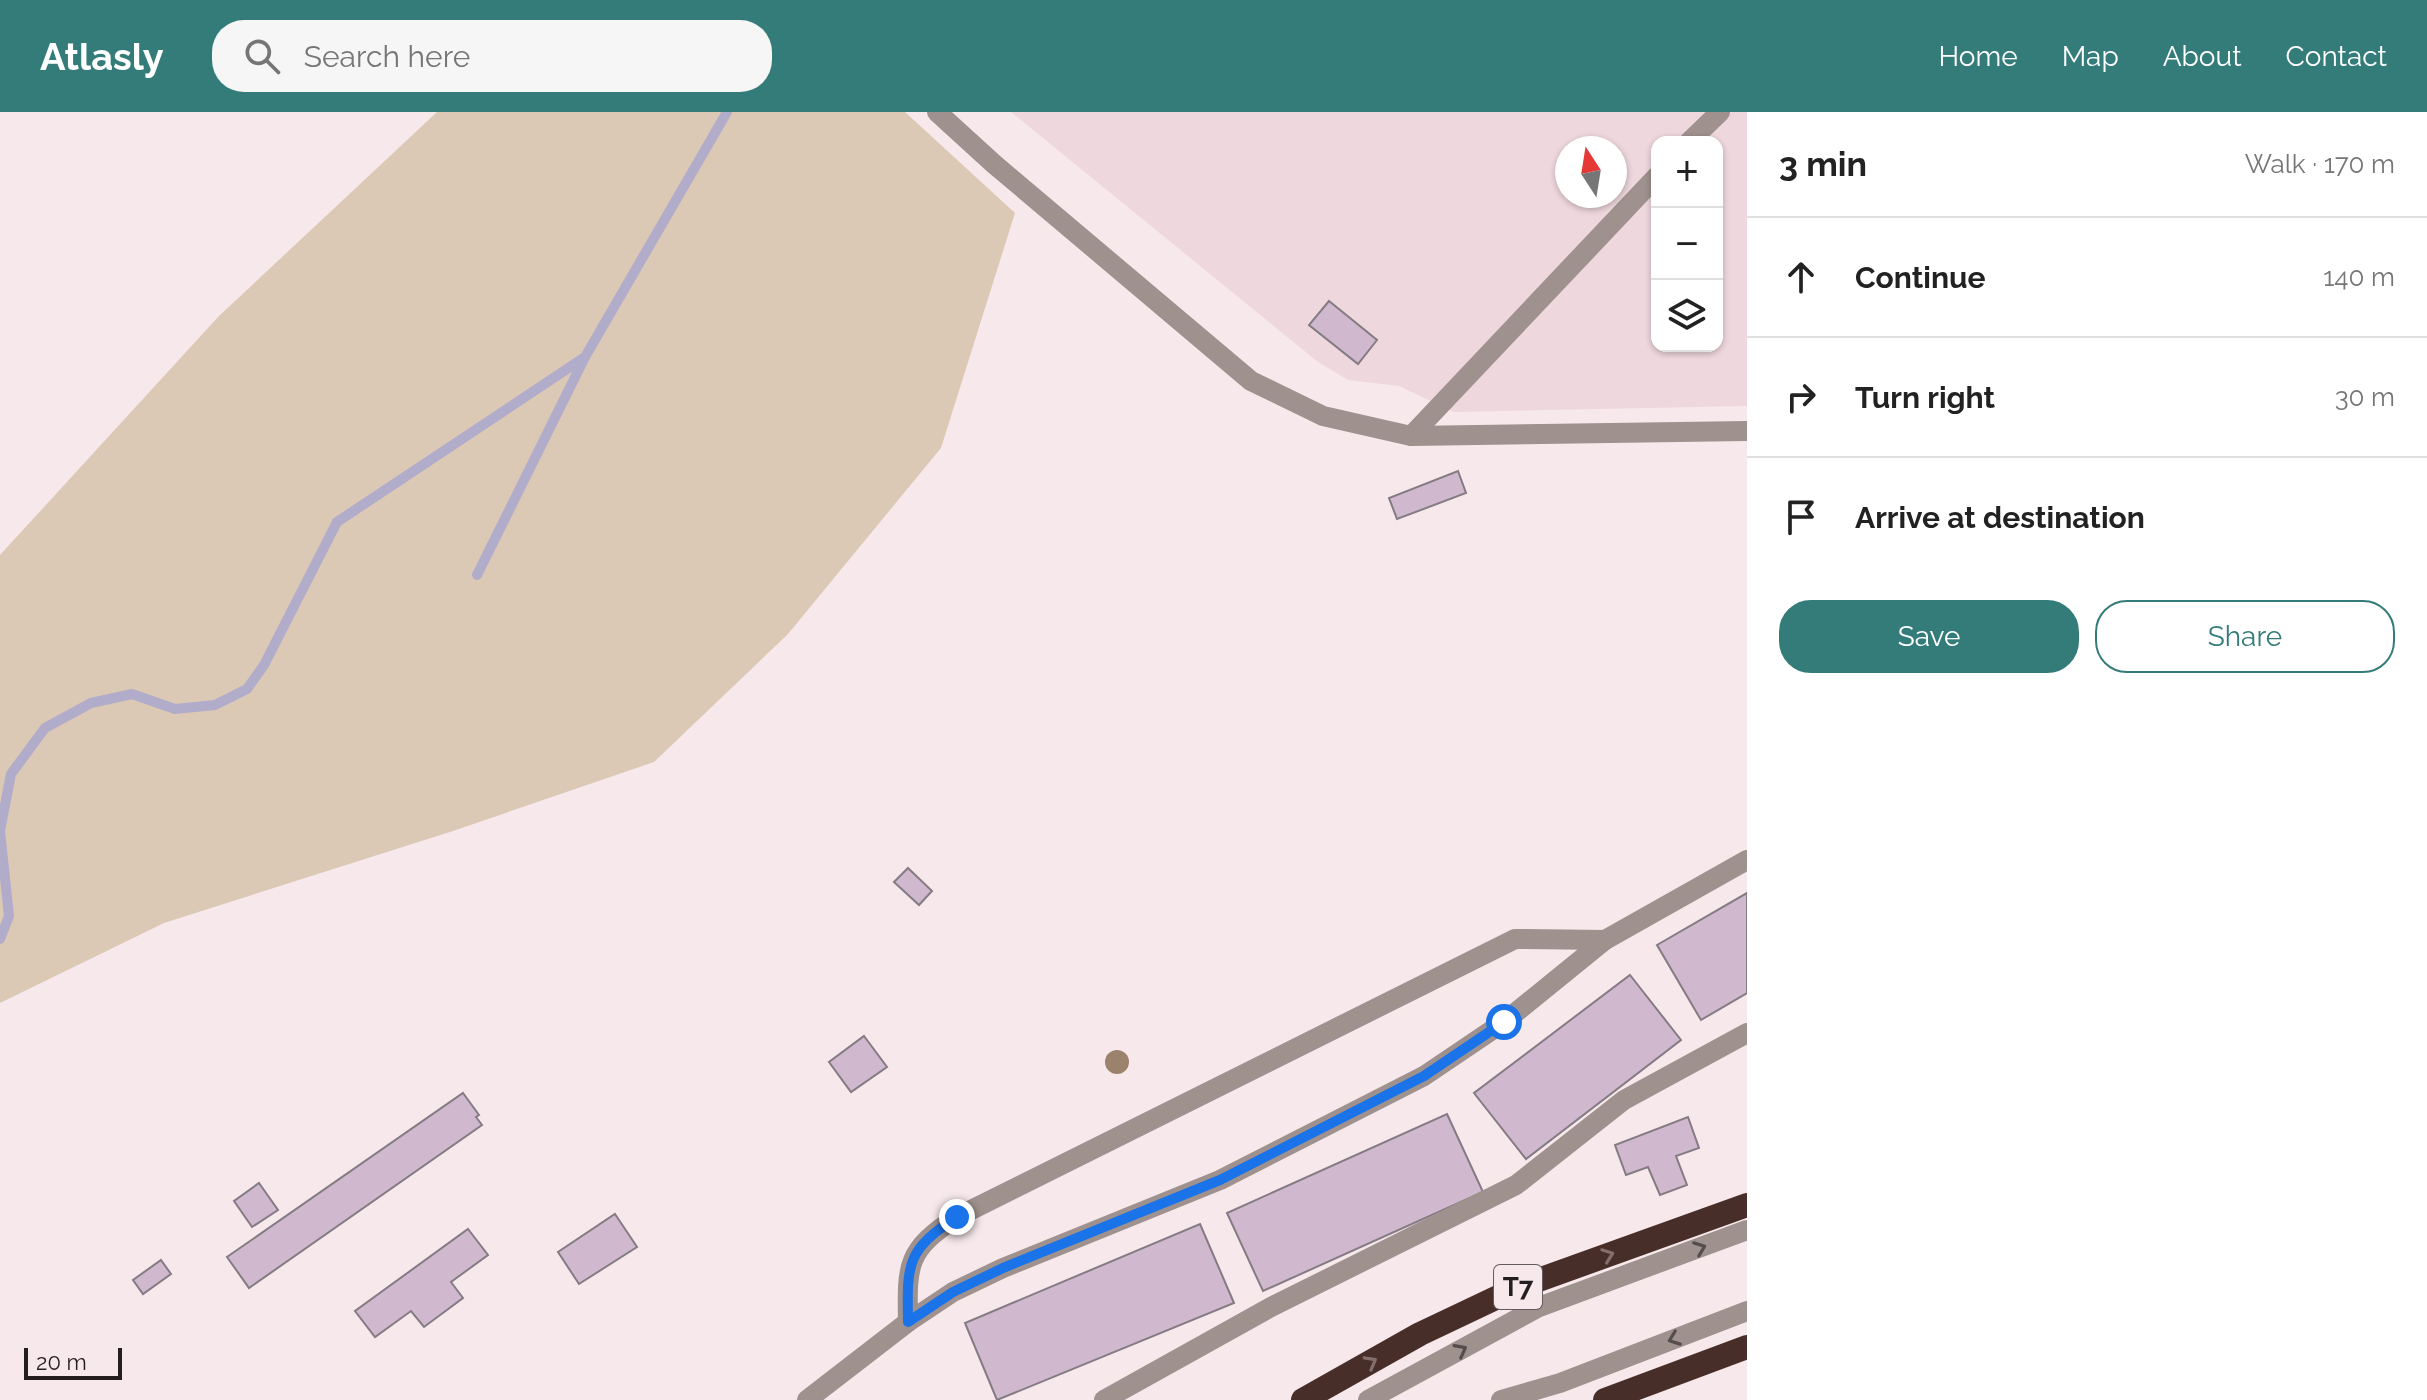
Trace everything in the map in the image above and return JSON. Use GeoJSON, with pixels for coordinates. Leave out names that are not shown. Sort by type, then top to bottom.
{"type":"FeatureCollection","features":[{"type":"Feature","properties":{"kind":"highway","name":"T7"},"geometry":{"type":"LineString","coordinates":[[1303,1400],[1420,1334],[1519,1287],[1747,1205]]}},
{"type":"Feature","properties":{"kind":"highway"},"geometry":{"type":"LineString","coordinates":[[1605,1400],[1747,1347]]}},
{"type":"Feature","properties":{"kind":"lane"},"geometry":{"type":"LineString","coordinates":[[937,112],[994,164],[1251,381],[1323,416],[1411,436],[1747,431]]}},
{"type":"Feature","properties":{"kind":"lane"},"geometry":{"type":"LineString","coordinates":[[1695,136],[1720,112]]}},
{"type":"Feature","properties":{"kind":"lane"},"geometry":{"type":"LineString","coordinates":[[1411,436],[1651,182]]}},
{"type":"Feature","properties":{"kind":"lane"},"geometry":{"type":"LineString","coordinates":[[807,1400],[908,1322],[953,1292],[1003,1268],[1220,1180],[1424,1076],[1504,1022],[1605,940],[1747,860]]}},
{"type":"Feature","properties":{"kind":"lane"},"geometry":{"type":"LineString","coordinates":[[908,1322],[907,1276],[915,1255],[931,1234],[957,1217],[1515,939],[1605,940]]}},
{"type":"Feature","properties":{"kind":"lane"},"geometry":{"type":"LineString","coordinates":[[1104,1400],[1271,1307],[1516,1185],[1624,1100],[1747,1033]]}},
{"type":"Feature","properties":{"kind":"lane"},"geometry":{"type":"LineString","coordinates":[[1368,1400],[1539,1307],[1747,1230]]}},
{"type":"Feature","properties":{"kind":"lane"},"geometry":{"type":"LineString","coordinates":[[1501,1400],[1560,1383],[1747,1311]]}},
{"type":"Feature","properties":{"kind":"shaded area"},"geometry":{"type":"Polygon","coordinates":[[[437,112],[905,112],[1015,213],[941,448],[788,634],[654,762],[453,831],[164,923],[0,1003],[0,555],[219,316],[437,112]]]}},
{"type":"Feature","properties":{"kind":"shaded area"},"geometry":{"type":"Polygon","coordinates":[[[1011,112],[1747,112],[1747,406],[1454,412],[1399,386],[1348,380],[1318,362],[1011,112]]]}},
{"type":"Feature","properties":{"kind":"building"},"geometry":{"type":"Polygon","coordinates":[[[1329,301],[1377,340],[1358,364],[1309,325],[1329,301]]]}},
{"type":"Feature","properties":{"kind":"building"},"geometry":{"type":"Polygon","coordinates":[[[1458,471],[1466,493],[1397,519],[1389,498],[1458,471]]]}},
{"type":"Feature","properties":{"kind":"building"},"geometry":{"type":"Polygon","coordinates":[[[908,868],[932,891],[919,905],[894,882],[908,868]]]}},
{"type":"Feature","properties":{"kind":"building"},"geometry":{"type":"Polygon","coordinates":[[[1747,893],[1747,993],[1701,1020],[1657,945],[1747,893]]]}},
{"type":"Feature","properties":{"kind":"building"},"geometry":{"type":"Polygon","coordinates":[[[1630,975],[1681,1040],[1526,1159],[1474,1093],[1630,975]]]}},
{"type":"Feature","properties":{"kind":"building"},"geometry":{"type":"Polygon","coordinates":[[[864,1036],[887,1067],[851,1092],[829,1062],[864,1036]]]}},
{"type":"Feature","properties":{"kind":"building"},"geometry":{"type":"Polygon","coordinates":[[[463,1093],[479,1115],[476,1117],[482,1125],[249,1288],[227,1257],[463,1093]]]}},
{"type":"Feature","properties":{"kind":"building"},"geometry":{"type":"Polygon","coordinates":[[[1447,1114],[1483,1192],[1263,1291],[1227,1213],[1447,1114]]]}},
{"type":"Feature","properties":{"kind":"building"},"geometry":{"type":"Polygon","coordinates":[[[1688,1117],[1699,1148],[1676,1156],[1687,1185],[1660,1195],[1648,1167],[1626,1175],[1615,1145],[1688,1117]]]}},
{"type":"Feature","properties":{"kind":"building"},"geometry":{"type":"Polygon","coordinates":[[[259,1183],[278,1210],[252,1227],[234,1201],[259,1183]]]}},
{"type":"Feature","properties":{"kind":"building"},"geometry":{"type":"Polygon","coordinates":[[[615,1214],[637,1247],[579,1284],[558,1252],[615,1214]]]}},
{"type":"Feature","properties":{"kind":"building"},"geometry":{"type":"Polygon","coordinates":[[[1200,1224],[1234,1303],[997,1400],[965,1323],[1200,1224]]]}},
{"type":"Feature","properties":{"kind":"building"},"geometry":{"type":"Polygon","coordinates":[[[468,1229],[488,1255],[451,1282],[463,1298],[424,1327],[411,1311],[375,1337],[355,1311],[468,1229]]]}},
{"type":"Feature","properties":{"kind":"building"},"geometry":{"type":"Polygon","coordinates":[[[161,1260],[171,1274],[143,1294],[133,1280],[161,1260]]]}},
{"type":"Feature","properties":{"kind":"waterway"},"geometry":{"type":"LineString","coordinates":[[477,575],[585,357],[727,112]]}},
{"type":"Feature","properties":{"kind":"waterway"},"geometry":{"type":"LineString","coordinates":[[0,939],[9,916],[0,831],[11,774],[45,728],[91,703],[132,694],[175,709],[215,705],[247,689],[264,665],[337,522],[585,357]]}},
{"type":"Feature","properties":{"kind":"route"},"geometry":{"type":"LineString","coordinates":[[957,1217],[931,1234],[915,1255],[907,1276],[908,1322],[953,1292],[1003,1268],[1220,1180],[1424,1076],[1504,1022]]}}]}
